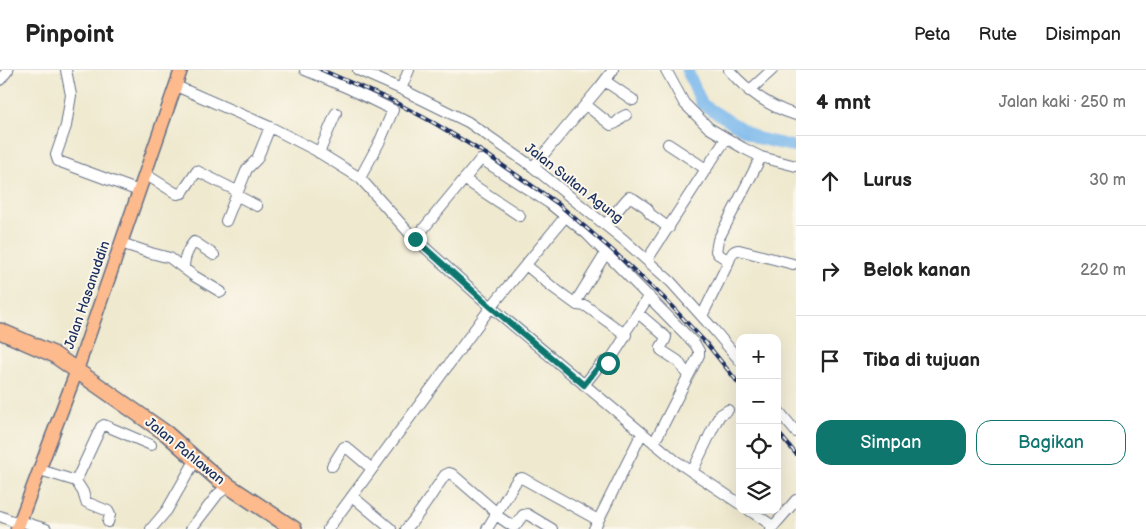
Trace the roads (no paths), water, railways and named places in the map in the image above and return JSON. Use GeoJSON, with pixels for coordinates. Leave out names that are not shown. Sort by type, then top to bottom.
{"type":"FeatureCollection","features":[{"type":"Feature","properties":{"kind":"highway","name":"Jalan Pahlawan"},"geometry":{"type":"LineString","coordinates":[[0,331],[53,354],[77,370],[167,434],[224,483],[288,527]]}},
{"type":"Feature","properties":{"kind":"main road","name":"Jalan Hasanuddin"},"geometry":{"type":"LineString","coordinates":[[19,525],[77,370],[181,70]]}},
{"type":"Feature","properties":{"kind":"street"},"geometry":{"type":"LineString","coordinates":[[0,80],[8,70]]}},
{"type":"Feature","properties":{"kind":"street"},"geometry":{"type":"LineString","coordinates":[[66,70],[71,96],[66,126],[56,158],[58,161],[139,191]]}},
{"type":"Feature","properties":{"kind":"street"},"geometry":{"type":"LineString","coordinates":[[305,70],[393,110],[380,141],[360,178]]}},
{"type":"Feature","properties":{"kind":"street","name":"Jalan Sultan Agung"},"geometry":{"type":"LineString","coordinates":[[358,70],[401,88],[468,122],[534,167],[671,282],[736,356]]}},
{"type":"Feature","properties":{"kind":"street"},"geometry":{"type":"LineString","coordinates":[[401,88],[409,70]]}},
{"type":"Feature","properties":{"kind":"street"},"geometry":{"type":"LineString","coordinates":[[534,167],[613,70]]}},
{"type":"Feature","properties":{"kind":"street"},"geometry":{"type":"LineString","coordinates":[[666,70],[684,103],[709,128],[761,157],[796,166]]}},
{"type":"Feature","properties":{"kind":"street"},"geometry":{"type":"LineString","coordinates":[[744,70],[732,73],[749,91],[796,115]]}},
{"type":"Feature","properties":{"kind":"street"},"geometry":{"type":"LineString","coordinates":[[749,91],[772,70]]}},
{"type":"Feature","properties":{"kind":"street"},"geometry":{"type":"LineString","coordinates":[[605,81],[633,100]]}},
{"type":"Feature","properties":{"kind":"street"},"geometry":{"type":"LineString","coordinates":[[176,86],[270,127],[319,153],[360,178],[411,235],[491,307],[654,443],[692,472],[736,501]]}},
{"type":"Feature","properties":{"kind":"street"},"geometry":{"type":"LineString","coordinates":[[586,105],[611,125],[626,115]]}},
{"type":"Feature","properties":{"kind":"street"},"geometry":{"type":"LineString","coordinates":[[319,153],[336,114]]}},
{"type":"Feature","properties":{"kind":"street"},"geometry":{"type":"LineString","coordinates":[[226,221],[247,169],[262,149],[270,127]]}},
{"type":"Feature","properties":{"kind":"street"},"geometry":{"type":"LineString","coordinates":[[647,260],[726,139]]}},
{"type":"Feature","properties":{"kind":"street"},"geometry":{"type":"LineString","coordinates":[[668,144],[706,169]]}},
{"type":"Feature","properties":{"kind":"street"},"geometry":{"type":"LineString","coordinates":[[729,261],[718,254],[716,246],[761,157]]}},
{"type":"Feature","properties":{"kind":"street"},"geometry":{"type":"LineString","coordinates":[[411,235],[464,179],[479,160],[483,160],[549,204],[587,234],[696,344],[699,351],[699,355],[654,443]]}},
{"type":"Feature","properties":{"kind":"street"},"geometry":{"type":"LineString","coordinates":[[145,174],[177,194],[182,193],[197,172],[258,206]]}},
{"type":"Feature","properties":{"kind":"street"},"geometry":{"type":"LineString","coordinates":[[464,179],[520,216]]}},
{"type":"Feature","properties":{"kind":"street"},"geometry":{"type":"LineString","coordinates":[[605,225],[629,197],[647,208],[650,214],[669,228]]}},
{"type":"Feature","properties":{"kind":"street"},"geometry":{"type":"LineString","coordinates":[[328,529],[491,307],[565,217]]}},
{"type":"Feature","properties":{"kind":"street"},"geometry":{"type":"LineString","coordinates":[[184,268],[184,260],[194,242],[214,256]]}},
{"type":"Feature","properties":{"kind":"street"},"geometry":{"type":"LineString","coordinates":[[121,243],[170,258],[194,276],[221,292]]}},
{"type":"Feature","properties":{"kind":"street"},"geometry":{"type":"LineString","coordinates":[[702,316],[732,254],[736,250],[793,264]]}},
{"type":"Feature","properties":{"kind":"street"},"geometry":{"type":"LineString","coordinates":[[575,303],[606,253]]}},
{"type":"Feature","properties":{"kind":"street"},"geometry":{"type":"LineString","coordinates":[[526,265],[575,303],[580,306],[586,306],[626,335]]}},
{"type":"Feature","properties":{"kind":"street"},"geometry":{"type":"LineString","coordinates":[[584,385],[602,363],[609,362],[626,335],[626,331],[649,296]]}},
{"type":"Feature","properties":{"kind":"street"},"geometry":{"type":"LineString","coordinates":[[638,313],[666,336],[661,350],[678,361],[688,376]]}},
{"type":"Feature","properties":{"kind":"street"},"geometry":{"type":"LineString","coordinates":[[692,472],[716,422],[728,410]]}},
{"type":"Feature","properties":{"kind":"street"},"geometry":{"type":"LineString","coordinates":[[781,414],[796,432]]}},
{"type":"Feature","properties":{"kind":"street"},"geometry":{"type":"LineString","coordinates":[[76,482],[103,426],[106,425],[151,445]]}},
{"type":"Feature","properties":{"kind":"street"},"geometry":{"type":"LineString","coordinates":[[487,529],[518,479],[522,478],[596,524],[642,433]]}},
{"type":"Feature","properties":{"kind":"street"},"geometry":{"type":"LineString","coordinates":[[332,466],[344,447],[346,447],[372,469]]}},
{"type":"Feature","properties":{"kind":"street"},"geometry":{"type":"LineString","coordinates":[[151,529],[167,510],[196,459]]}},
{"type":"Feature","properties":{"kind":"street"},"geometry":{"type":"LineString","coordinates":[[40,470],[76,482],[83,492],[86,502],[108,511],[110,515],[108,522]]}},
{"type":"Feature","properties":{"kind":"street"},"geometry":{"type":"LineString","coordinates":[[406,529],[418,516],[445,475],[449,473],[512,526],[515,526],[523,515],[527,514],[552,529]]}},
{"type":"Feature","properties":{"kind":"street"},"geometry":{"type":"LineString","coordinates":[[191,529],[218,494],[224,483]]}},
{"type":"Feature","properties":{"kind":"street"},"geometry":{"type":"LineString","coordinates":[[352,496],[391,529]]}},
{"type":"Feature","properties":{"kind":"street"},"geometry":{"type":"LineString","coordinates":[[754,514],[772,527],[796,500]]}},
{"type":"Feature","properties":{"kind":"street"},"geometry":{"type":"LineString","coordinates":[[0,516],[19,525],[46,529]]}},
{"type":"Feature","properties":{"kind":"waterway"},"geometry":{"type":"LineString","coordinates":[[687,70],[702,104],[757,138],[796,147]]}},
{"type":"Feature","properties":{"kind":"railway"},"geometry":{"type":"LineString","coordinates":[[322,70],[391,100],[434,123],[486,154],[557,203],[664,298],[707,344],[736,380]]}},
{"type":"Feature","properties":{"kind":"railway"},"geometry":{"type":"LineString","coordinates":[[781,436],[796,454]]}}]}
